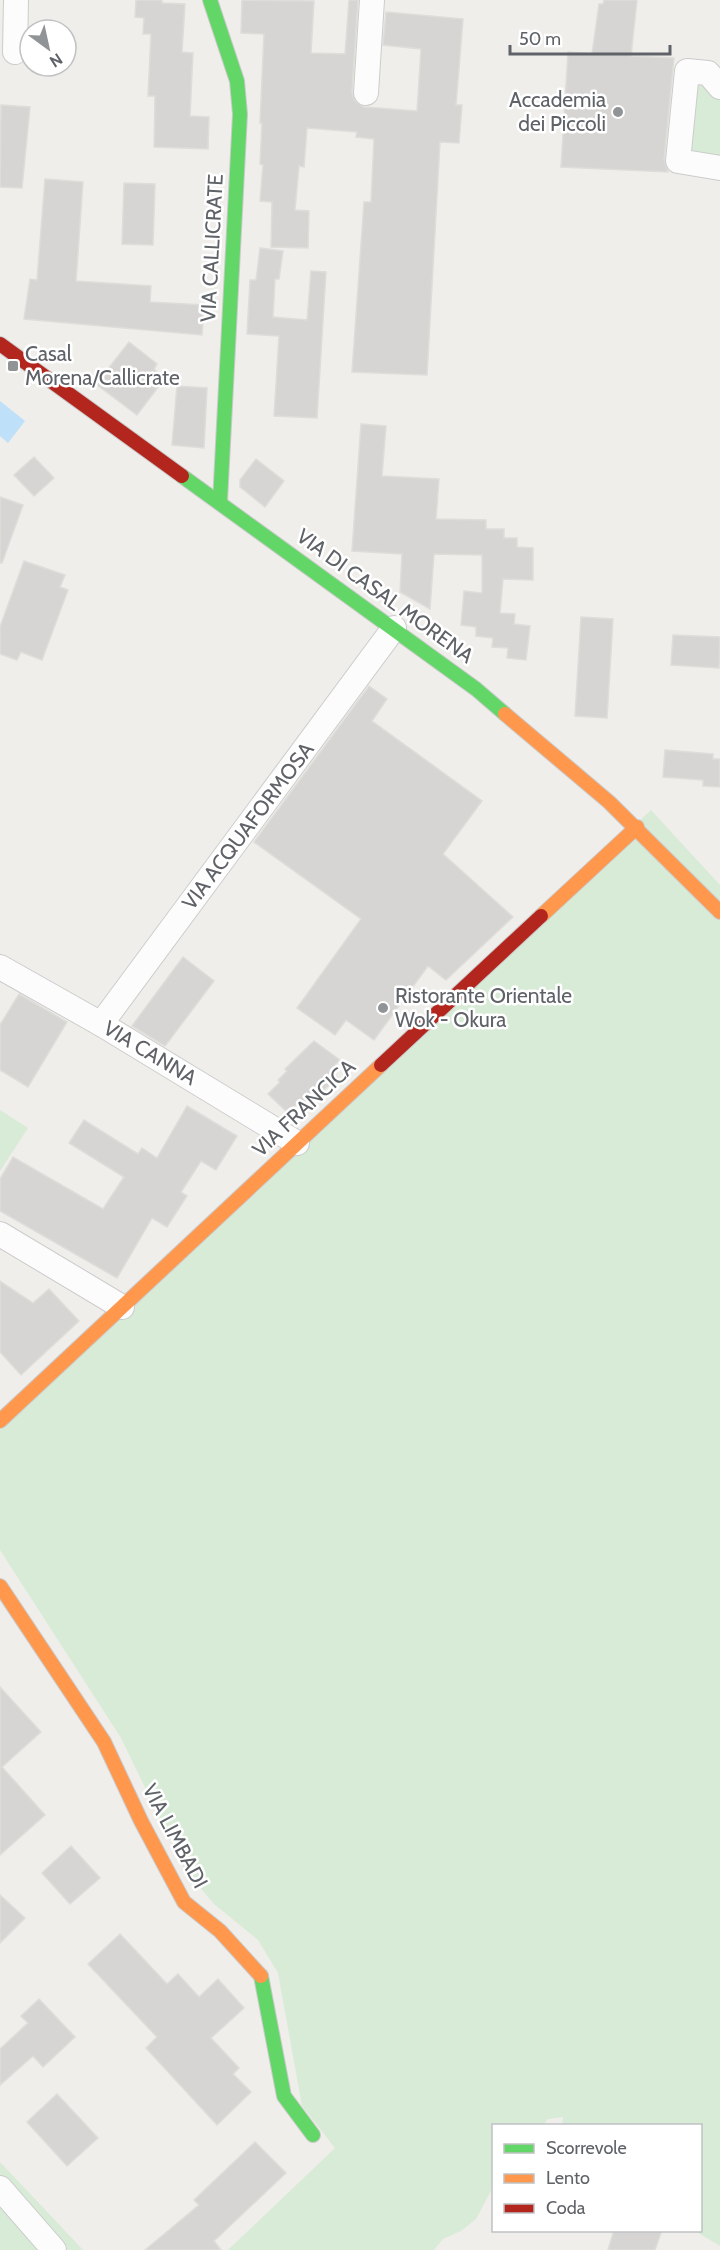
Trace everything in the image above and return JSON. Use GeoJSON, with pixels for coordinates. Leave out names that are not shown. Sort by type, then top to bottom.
{"type":"FeatureCollection","features":[{"type":"Feature","properties":{"kind":"street"},"geometry":{"type":"LineString","coordinates":[[15,52],[16,0]]}},
{"type":"Feature","properties":{"kind":"street","name":"VIA CALLICRATE"},"geometry":{"type":"LineString","coordinates":[[210,0],[237,81],[240,114],[220,502]]}},
{"type":"Feature","properties":{"kind":"street"},"geometry":{"type":"LineString","coordinates":[[366,93],[372,0]]}},
{"type":"Feature","properties":{"kind":"street"},"geometry":{"type":"LineString","coordinates":[[720,87],[708,73],[687,71],[678,161],[720,168]]}},
{"type":"Feature","properties":{"kind":"street","name":"VIA DI CASAL MORENA"},"geometry":{"type":"LineString","coordinates":[[0,344],[394,628],[501,710],[637,827],[720,912]]}},
{"type":"Feature","properties":{"kind":"street","name":"VIA ACQUAFORMOSA"},"geometry":{"type":"LineString","coordinates":[[101,1023],[394,628]]}},
{"type":"Feature","properties":{"kind":"street","name":"VIA FRANCICA"},"geometry":{"type":"LineString","coordinates":[[0,1421],[637,827]]}},
{"type":"Feature","properties":{"kind":"street","name":"VIA CANNA"},"geometry":{"type":"LineString","coordinates":[[0,967],[101,1023],[297,1143]]}},
{"type":"Feature","properties":{"kind":"street"},"geometry":{"type":"LineString","coordinates":[[0,1234],[122,1307]]}},
{"type":"Feature","properties":{"kind":"street","name":"VIA LIMBADI"},"geometry":{"type":"LineString","coordinates":[[0,1586],[104,1742],[141,1821],[184,1902],[220,1931],[262,1977],[284,2096],[313,2134]]}},
{"type":"Feature","properties":{"kind":"street"},"geometry":{"type":"LineString","coordinates":[[0,2188],[54,2250]]}},
{"type":"Feature","properties":{"kind":"green space"},"geometry":{"type":"Polygon","coordinates":[[[694,83],[704,83],[720,100],[720,156],[691,152],[694,83]]]}},
{"type":"Feature","properties":{"kind":"green space"},"geometry":{"type":"Polygon","coordinates":[[[651,810],[720,885],[720,2246],[697,2232],[702,2232],[702,2124],[562,2124],[563,2117],[548,2119],[544,2124],[492,2124],[492,2189],[476,2219],[461,2231],[443,2239],[434,2250],[228,2250],[335,2148],[302,2106],[278,1973],[258,1940],[214,1904],[185,1870],[121,1738],[0,1550],[0,1421],[651,810]]]}},
{"type":"Feature","properties":{"kind":"green space"},"geometry":{"type":"Polygon","coordinates":[[[0,1110],[28,1128],[0,1171],[0,1110]]]}},
{"type":"Feature","properties":{"kind":"green space"},"geometry":{"type":"Polygon","coordinates":[[[0,2162],[83,2250],[0,2250],[0,2162]]]}},
{"type":"Feature","properties":{"kind":"water"},"geometry":{"type":"Polygon","coordinates":[[[0,401],[25,421],[8,443],[0,436],[0,401]]]}},
{"type":"Feature","properties":{"kind":"building"},"geometry":{"type":"Polygon","coordinates":[[[136,0],[162,0],[162,3],[185,4],[182,52],[193,53],[190,116],[209,117],[208,149],[154,147],[155,96],[148,96],[151,34],[143,34],[144,18],[135,17],[136,0]]]}},
{"type":"Feature","properties":{"kind":"building"},"geometry":{"type":"Polygon","coordinates":[[[242,0],[314,1],[311,53],[345,54],[349,0],[358,0],[352,92],[354,100],[364,107],[417,111],[421,49],[383,45],[386,12],[463,19],[456,105],[462,105],[459,143],[440,142],[427,375],[352,372],[364,202],[371,202],[374,139],[356,137],[357,132],[307,128],[304,167],[299,166],[295,210],[309,211],[308,248],[271,247],[272,202],[260,201],[263,165],[260,164],[262,123],[260,123],[264,34],[241,33],[242,0]]]}},
{"type":"Feature","properties":{"kind":"building","name":"Accademia dei Piccoli"},"geometry":{"type":"Polygon","coordinates":[[[604,0],[637,0],[631,56],[674,58],[664,160],[668,172],[561,167],[568,52],[592,54],[599,4],[603,4],[604,0]]]}},
{"type":"Feature","properties":{"kind":"building"},"geometry":{"type":"Polygon","coordinates":[[[1,105],[30,107],[22,188],[0,187],[1,105]]]}},
{"type":"Feature","properties":{"kind":"building"},"geometry":{"type":"Polygon","coordinates":[[[45,179],[83,182],[76,281],[151,286],[150,302],[204,305],[202,335],[24,319],[30,279],[37,280],[45,179]]]}},
{"type":"Feature","properties":{"kind":"building"},"geometry":{"type":"Polygon","coordinates":[[[124,183],[155,184],[153,245],[122,244],[124,183]]]}},
{"type":"Feature","properties":{"kind":"building"},"geometry":{"type":"Polygon","coordinates":[[[260,248],[283,251],[279,279],[275,279],[273,317],[307,320],[311,271],[326,272],[317,418],[274,416],[279,336],[247,334],[250,280],[256,280],[260,248]]]}},
{"type":"Feature","properties":{"kind":"building"},"geometry":{"type":"Polygon","coordinates":[[[129,342],[157,364],[154,369],[165,378],[137,415],[96,384],[129,342]]]}},
{"type":"Feature","properties":{"kind":"building"},"geometry":{"type":"Polygon","coordinates":[[[177,386],[207,388],[204,448],[172,445],[177,386]]]}},
{"type":"Feature","properties":{"kind":"building"},"geometry":{"type":"Polygon","coordinates":[[[361,424],[386,426],[382,476],[439,479],[436,519],[486,520],[486,529],[504,529],[504,538],[517,538],[517,547],[533,548],[533,580],[503,579],[500,613],[515,614],[514,624],[530,626],[526,660],[507,658],[508,648],[492,647],[493,638],[476,636],[476,627],[461,625],[464,591],[482,593],[482,555],[434,554],[430,609],[400,592],[402,554],[352,551],[361,424]]]}},
{"type":"Feature","properties":{"kind":"building"},"geometry":{"type":"Polygon","coordinates":[[[34,457],[54,478],[34,496],[14,475],[34,457]]]}},
{"type":"Feature","properties":{"kind":"building"},"geometry":{"type":"Polygon","coordinates":[[[256,459],[284,481],[265,507],[240,487],[240,480],[256,459]]]}},
{"type":"Feature","properties":{"kind":"building"},"geometry":{"type":"Polygon","coordinates":[[[0,497],[23,505],[2,563],[0,563],[0,497]]]}},
{"type":"Feature","properties":{"kind":"building"},"geometry":{"type":"Polygon","coordinates":[[[24,561],[65,575],[60,587],[68,590],[42,660],[21,652],[17,660],[0,654],[0,627],[24,561]]]}},
{"type":"Feature","properties":{"kind":"building"},"geometry":{"type":"Polygon","coordinates":[[[581,617],[613,619],[607,718],[575,716],[581,617]]]}},
{"type":"Feature","properties":{"kind":"building"},"geometry":{"type":"Polygon","coordinates":[[[673,635],[720,637],[719,668],[671,665],[673,635]]]}},
{"type":"Feature","properties":{"kind":"building"},"geometry":{"type":"Polygon","coordinates":[[[369,686],[387,699],[372,721],[482,801],[443,854],[513,917],[446,980],[428,966],[374,1040],[346,1020],[335,1035],[297,1008],[361,919],[254,842],[369,686]]]}},
{"type":"Feature","properties":{"kind":"building"},"geometry":{"type":"Polygon","coordinates":[[[665,750],[713,754],[713,759],[720,759],[720,787],[703,786],[703,780],[663,777],[665,750]]]}},
{"type":"Feature","properties":{"kind":"building"},"geometry":{"type":"Polygon","coordinates":[[[183,957],[214,981],[165,1046],[132,1026],[183,957]]]}},
{"type":"Feature","properties":{"kind":"building"},"geometry":{"type":"Polygon","coordinates":[[[19,994],[67,1022],[28,1087],[0,1070],[0,1025],[19,994]]]}},
{"type":"Feature","properties":{"kind":"building"},"geometry":{"type":"Polygon","coordinates":[[[314,1041],[340,1060],[330,1070],[337,1077],[319,1095],[317,1092],[300,1108],[297,1104],[288,1113],[268,1094],[280,1082],[278,1080],[287,1071],[285,1069],[314,1041]]]}},
{"type":"Feature","properties":{"kind":"building"},"geometry":{"type":"Polygon","coordinates":[[[187,1106],[237,1136],[216,1170],[201,1161],[181,1192],[187,1196],[167,1227],[152,1218],[117,1278],[0,1211],[0,1179],[13,1157],[103,1209],[124,1177],[69,1143],[84,1120],[138,1154],[142,1148],[157,1158],[187,1106]]]}},
{"type":"Feature","properties":{"kind":"building"},"geometry":{"type":"Polygon","coordinates":[[[0,1281],[33,1303],[49,1289],[79,1321],[21,1375],[0,1352],[0,1281]]]}},
{"type":"Feature","properties":{"kind":"building"},"geometry":{"type":"Polygon","coordinates":[[[0,1687],[41,1732],[2,1767],[45,1815],[0,1855],[0,1687]]]}},
{"type":"Feature","properties":{"kind":"building"},"geometry":{"type":"Polygon","coordinates":[[[71,1846],[100,1878],[70,1904],[42,1873],[71,1846]]]}},
{"type":"Feature","properties":{"kind":"building"},"geometry":{"type":"Polygon","coordinates":[[[0,1895],[25,1918],[0,1943],[0,1895]]]}},
{"type":"Feature","properties":{"kind":"building"},"geometry":{"type":"Polygon","coordinates":[[[120,1934],[167,1984],[178,1974],[199,1997],[218,1979],[244,2008],[211,2038],[239,2068],[233,2074],[251,2092],[217,2125],[146,2048],[157,2037],[88,1964],[120,1934]]]}},
{"type":"Feature","properties":{"kind":"building"},"geometry":{"type":"Polygon","coordinates":[[[39,1999],[75,2037],[43,2067],[33,2056],[0,2085],[0,2049],[28,2023],[21,2016],[39,1999]]]}},
{"type":"Feature","properties":{"kind":"building"},"geometry":{"type":"Polygon","coordinates":[[[57,2094],[98,2138],[67,2166],[27,2122],[57,2094]]]}},
{"type":"Feature","properties":{"kind":"building"},"geometry":{"type":"Polygon","coordinates":[[[255,2142],[286,2173],[214,2241],[221,2250],[145,2250],[199,2205],[194,2200],[255,2142]]]}},
{"type":"Feature","properties":{"kind":"building"},"geometry":{"type":"Polygon","coordinates":[[[613,2232],[661,2232],[655,2250],[608,2250],[613,2232]]]}},
{"type":"Feature","properties":{"kind":"traffic: fast"},"geometry":{"type":"LineString","coordinates":[[210,0],[237,81],[240,114],[220,502]]}},
{"type":"Feature","properties":{"kind":"traffic: fast"},"geometry":{"type":"LineString","coordinates":[[182,476],[476,689],[505,714]]}},
{"type":"Feature","properties":{"kind":"traffic: fast"},"geometry":{"type":"LineString","coordinates":[[261,1976],[284,2096],[313,2135]]}},
{"type":"Feature","properties":{"kind":"traffic: slow"},"geometry":{"type":"LineString","coordinates":[[505,714],[609,802],[720,912]]}},
{"type":"Feature","properties":{"kind":"traffic: slow"},"geometry":{"type":"LineString","coordinates":[[541,916],[637,827]]}},
{"type":"Feature","properties":{"kind":"traffic: slow"},"geometry":{"type":"LineString","coordinates":[[0,1421],[381,1065]]}},
{"type":"Feature","properties":{"kind":"traffic: slow"},"geometry":{"type":"LineString","coordinates":[[0,1586],[104,1742],[141,1821],[184,1902],[220,1931],[261,1976]]}},
{"type":"Feature","properties":{"kind":"traffic: jam"},"geometry":{"type":"LineString","coordinates":[[0,344],[182,476]]}},
{"type":"Feature","properties":{"kind":"traffic: jam"},"geometry":{"type":"LineString","coordinates":[[381,1065],[541,916]]}},
{"type":"Feature","properties":{"kind":"place","name":"Accademia dei Piccoli"},"geometry":{"type":"Point","coordinates":[618,112]}},
{"type":"Feature","properties":{"kind":"place","name":"Casal Morena/Callicrate"},"geometry":{"type":"Point","coordinates":[13,366]}},
{"type":"Feature","properties":{"kind":"place","name":"Ristorante Orientale Wok - Okura"},"geometry":{"type":"Point","coordinates":[383,1008]}}]}
